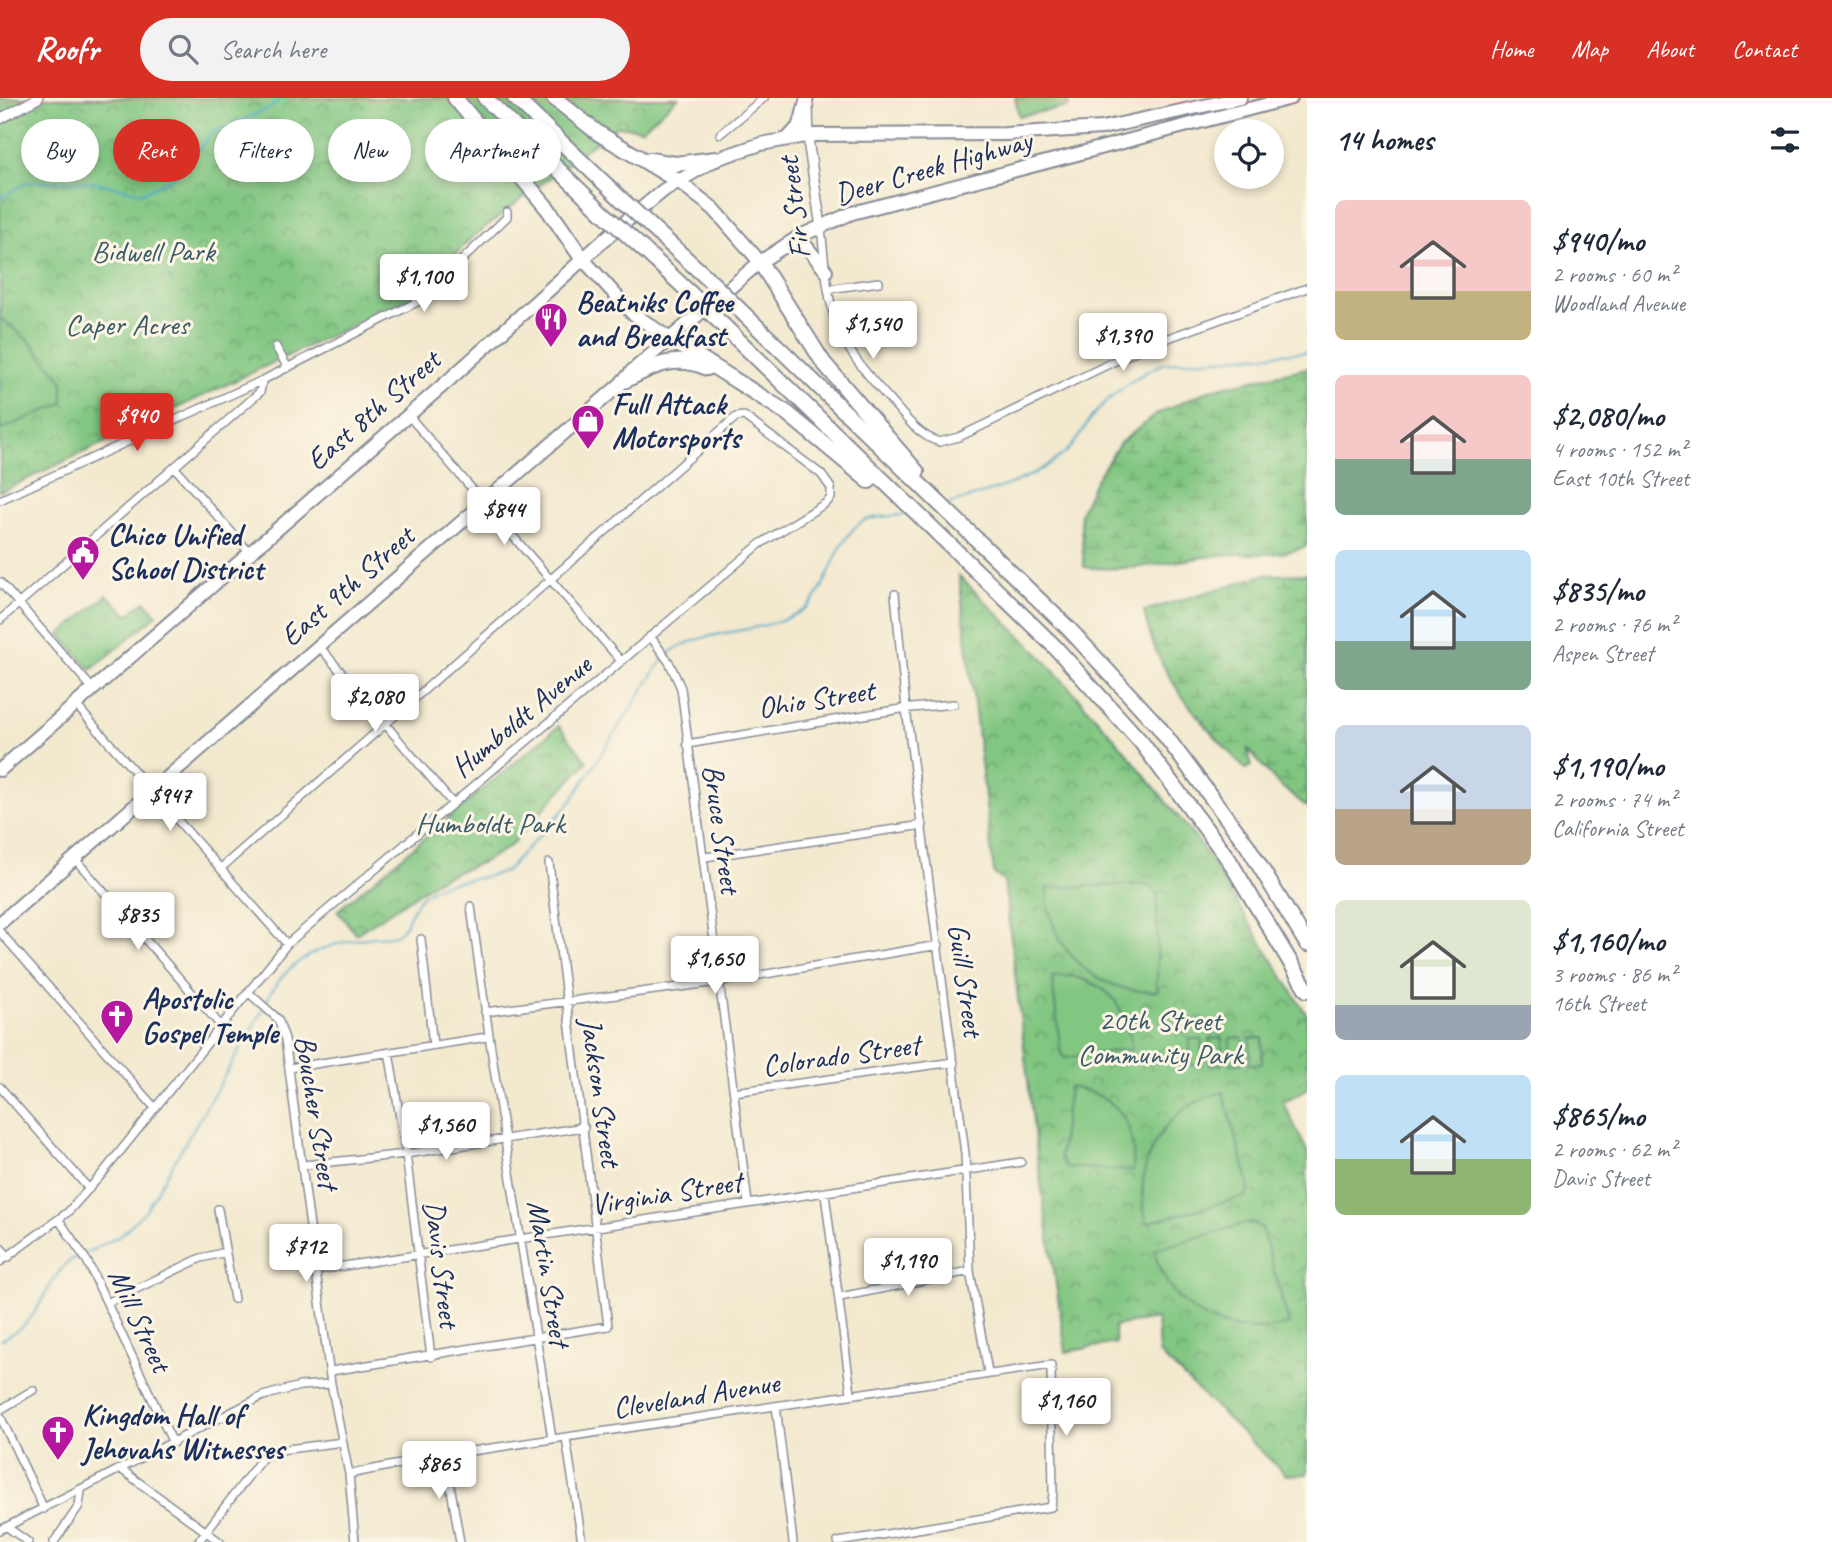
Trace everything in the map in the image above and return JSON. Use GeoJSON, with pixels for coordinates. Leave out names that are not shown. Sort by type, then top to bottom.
{"type":"FeatureCollection","features":[{"type":"Feature","properties":{"kind":"highway"},"geometry":{"type":"LineString","coordinates":[[455,98],[548,209],[582,258]]}},
{"type":"Feature","properties":{"kind":"highway"},"geometry":{"type":"LineString","coordinates":[[485,98],[729,331],[898,501]]}},
{"type":"Feature","properties":{"kind":"highway"},"geometry":{"type":"LineString","coordinates":[[514,98],[705,276],[1070,630],[1158,726],[1247,845],[1307,944]]}},
{"type":"Feature","properties":{"kind":"highway"},"geometry":{"type":"LineString","coordinates":[[554,98],[598,133],[678,181]]}},
{"type":"Feature","properties":{"kind":"highway"},"geometry":{"type":"LineString","coordinates":[[642,158],[675,164],[716,159]]}},
{"type":"Feature","properties":{"kind":"highway"},"geometry":{"type":"LineString","coordinates":[[760,262],[823,362],[924,480],[928,493]]}},
{"type":"Feature","properties":{"kind":"highway"},"geometry":{"type":"LineString","coordinates":[[670,339],[787,413],[898,501],[926,524],[1054,646],[1141,742],[1229,860],[1307,990]]}},
{"type":"Feature","properties":{"kind":"highway"},"geometry":{"type":"LineString","coordinates":[[624,381],[659,363],[678,361],[705,367],[749,388]]}},
{"type":"Feature","properties":{"kind":"main road"},"geometry":{"type":"LineString","coordinates":[[789,138],[800,125],[807,98]]}},
{"type":"Feature","properties":{"kind":"main road","name":"Deer Creek Highway"},"geometry":{"type":"LineString","coordinates":[[811,135],[1059,133],[1148,121],[1240,98]]}},
{"type":"Feature","properties":{"kind":"main road","name":"Deer Creek Highway"},"geometry":{"type":"LineString","coordinates":[[760,262],[821,227],[852,213],[1291,98]]}},
{"type":"Feature","properties":{"kind":"main road","name":"East 8th Street"},"geometry":{"type":"LineString","coordinates":[[0,770],[408,415],[582,258],[678,181],[716,159],[789,138],[811,135]]}},
{"type":"Feature","properties":{"kind":"main road"},"geometry":{"type":"LineString","coordinates":[[678,181],[714,209],[760,262]]}},
{"type":"Feature","properties":{"kind":"main road"},"geometry":{"type":"LineString","coordinates":[[780,249],[806,246],[826,271]]}},
{"type":"Feature","properties":{"kind":"main road"},"geometry":{"type":"LineString","coordinates":[[582,258],[631,312],[670,339]]}},
{"type":"Feature","properties":{"kind":"main road","name":"East 9th Street"},"geometry":{"type":"LineString","coordinates":[[0,923],[760,262]]}},
{"type":"Feature","properties":{"kind":"street"},"geometry":{"type":"LineString","coordinates":[[0,119],[38,98]]}},
{"type":"Feature","properties":{"kind":"street"},"geometry":{"type":"LineString","coordinates":[[720,134],[764,98]]}},
{"type":"Feature","properties":{"kind":"street"},"geometry":{"type":"LineString","coordinates":[[807,98],[811,135]]}},
{"type":"Feature","properties":{"kind":"street","name":"Fir Street"},"geometry":{"type":"LineString","coordinates":[[811,135],[809,147],[828,289],[837,331],[854,360],[918,431],[939,442],[959,437],[1146,346],[1307,288]]}},
{"type":"Feature","properties":{"kind":"street"},"geometry":{"type":"LineString","coordinates":[[0,500],[263,380],[426,297],[475,245],[507,217],[507,212]]}},
{"type":"Feature","properties":{"kind":"street"},"geometry":{"type":"LineString","coordinates":[[828,289],[879,282]]}},
{"type":"Feature","properties":{"kind":"street"},"geometry":{"type":"LineString","coordinates":[[276,347],[288,368]]}},
{"type":"Feature","properties":{"kind":"street"},"geometry":{"type":"LineString","coordinates":[[0,620],[260,392],[263,380]]}},
{"type":"Feature","properties":{"kind":"street"},"geometry":{"type":"LineString","coordinates":[[408,415],[621,661]]}},
{"type":"Feature","properties":{"kind":"street","name":"Humboldt Avenue"},"geometry":{"type":"LineString","coordinates":[[0,1262],[59,1220],[89,1189],[287,944],[760,544],[831,498],[831,488],[821,474],[744,416],[736,417],[551,580]]}},
{"type":"Feature","properties":{"kind":"street"},"geometry":{"type":"LineString","coordinates":[[175,468],[249,552]]}},
{"type":"Feature","properties":{"kind":"street"},"geometry":{"type":"LineString","coordinates":[[221,868],[551,580]]}},
{"type":"Feature","properties":{"kind":"street"},"geometry":{"type":"LineString","coordinates":[[0,582],[92,688]]}},
{"type":"Feature","properties":{"kind":"street","name":"Guill Street"},"geometry":{"type":"LineString","coordinates":[[895,594],[906,709],[965,1153],[963,1173],[970,1271],[988,1372]]}},
{"type":"Feature","properties":{"kind":"street","name":"Bruce Street"},"geometry":{"type":"LineString","coordinates":[[650,636],[669,662],[681,688],[748,1203]]}},
{"type":"Feature","properties":{"kind":"street"},"geometry":{"type":"LineString","coordinates":[[319,646],[453,804]]}},
{"type":"Feature","properties":{"kind":"street"},"geometry":{"type":"LineString","coordinates":[[75,704],[287,944]]}},
{"type":"Feature","properties":{"kind":"street","name":"Ohio Street"},"geometry":{"type":"LineString","coordinates":[[687,744],[906,709],[954,704]]}},
{"type":"Feature","properties":{"kind":"street"},"geometry":{"type":"LineString","coordinates":[[705,857],[923,825]]}},
{"type":"Feature","properties":{"kind":"street"},"geometry":{"type":"LineString","coordinates":[[75,859],[222,1027]]}},
{"type":"Feature","properties":{"kind":"street","name":"Jackson Street"},"geometry":{"type":"LineString","coordinates":[[537,1338],[608,1326],[549,863]]}},
{"type":"Feature","properties":{"kind":"street","name":"Martin Street"},"geometry":{"type":"LineString","coordinates":[[471,906],[487,1037],[506,1138],[519,1239],[552,1439]]}},
{"type":"Feature","properties":{"kind":"street"},"geometry":{"type":"LineString","coordinates":[[0,932],[155,1108]]}},
{"type":"Feature","properties":{"kind":"street"},"geometry":{"type":"LineString","coordinates":[[421,939],[433,1045]]}},
{"type":"Feature","properties":{"kind":"street"},"geometry":{"type":"LineString","coordinates":[[485,1012],[718,982],[939,945]]}},
{"type":"Feature","properties":{"kind":"street","name":"Boucher Street"},"geometry":{"type":"LineString","coordinates":[[248,993],[275,1016],[285,1039],[304,1165],[331,1384],[349,1474],[355,1542]]}},
{"type":"Feature","properties":{"kind":"street"},"geometry":{"type":"LineString","coordinates":[[289,1068],[487,1037]]}},
{"type":"Feature","properties":{"kind":"street","name":"Davis Street"},"geometry":{"type":"LineString","coordinates":[[389,1052],[406,1154],[431,1357]]}},
{"type":"Feature","properties":{"kind":"street","name":"Colorado Street"},"geometry":{"type":"LineString","coordinates":[[734,1092],[954,1062]]}},
{"type":"Feature","properties":{"kind":"street"},"geometry":{"type":"LineString","coordinates":[[0,1087],[89,1189]]}},
{"type":"Feature","properties":{"kind":"street"},"geometry":{"type":"LineString","coordinates":[[304,1165],[406,1154],[584,1127]]}},
{"type":"Feature","properties":{"kind":"street","name":"Virginia Street"},"geometry":{"type":"LineString","coordinates":[[318,1270],[1021,1162]]}},
{"type":"Feature","properties":{"kind":"street"},"geometry":{"type":"LineString","coordinates":[[825,1194],[851,1392]]}},
{"type":"Feature","properties":{"kind":"street"},"geometry":{"type":"LineString","coordinates":[[218,1209],[234,1299]]}},
{"type":"Feature","properties":{"kind":"street","name":"Mill Street"},"geometry":{"type":"LineString","coordinates":[[59,1220],[87,1261],[173,1443]]}},
{"type":"Feature","properties":{"kind":"street"},"geometry":{"type":"LineString","coordinates":[[0,1247],[9,1257]]}},
{"type":"Feature","properties":{"kind":"street"},"geometry":{"type":"LineString","coordinates":[[107,1303],[201,1258],[226,1252]]}},
{"type":"Feature","properties":{"kind":"street"},"geometry":{"type":"LineString","coordinates":[[840,1297],[970,1271]]}},
{"type":"Feature","properties":{"kind":"street"},"geometry":{"type":"LineString","coordinates":[[331,1371],[537,1338]]}},
{"type":"Feature","properties":{"kind":"street","name":"Cleveland Avenue"},"geometry":{"type":"LineString","coordinates":[[349,1474],[445,1455],[776,1406],[851,1392],[1051,1365],[1051,1507],[838,1542]]}},
{"type":"Feature","properties":{"kind":"street"},"geometry":{"type":"LineString","coordinates":[[4,1529],[263,1396],[300,1386],[331,1384]]}},
{"type":"Feature","properties":{"kind":"street"},"geometry":{"type":"LineString","coordinates":[[0,1410],[33,1390]]}},
{"type":"Feature","properties":{"kind":"street"},"geometry":{"type":"LineString","coordinates":[[776,1406],[793,1542]]}},
{"type":"Feature","properties":{"kind":"street"},"geometry":{"type":"LineString","coordinates":[[0,1416],[44,1509]]}},
{"type":"Feature","properties":{"kind":"street"},"geometry":{"type":"LineString","coordinates":[[566,1438],[582,1542]]}},
{"type":"Feature","properties":{"kind":"street"},"geometry":{"type":"LineString","coordinates":[[198,1542],[262,1457],[280,1450],[342,1442]]}},
{"type":"Feature","properties":{"kind":"street"},"geometry":{"type":"LineString","coordinates":[[445,1455],[460,1542]]}},
{"type":"Feature","properties":{"kind":"street"},"geometry":{"type":"LineString","coordinates":[[122,1470],[220,1542]]}},
{"type":"Feature","properties":{"kind":"street"},"geometry":{"type":"LineString","coordinates":[[54,1542],[79,1506],[81,1491]]}},
{"type":"Feature","properties":{"kind":"street"},"geometry":{"type":"LineString","coordinates":[[4,1529],[28,1542]]}},
{"type":"Feature","properties":{"kind":"green space","name":"Bidwell Park"},"geometry":{"type":"Polygon","coordinates":[[[0,98],[678,98],[642,129],[616,126],[561,169],[561,119],[425,119],[425,182],[544,182],[469,240],[420,293],[0,492],[0,98]]]}},
{"type":"Feature","properties":{"kind":"green space"},"geometry":{"type":"Polygon","coordinates":[[[1015,98],[1067,98],[1069,107],[1019,116],[1015,98]]]}},
{"type":"Feature","properties":{"kind":"green space"},"geometry":{"type":"Polygon","coordinates":[[[0,318],[29,341],[63,381],[63,403],[0,430],[0,318]]]}},
{"type":"Feature","properties":{"kind":"green space"},"geometry":{"type":"Polygon","coordinates":[[[1307,368],[1307,546],[1286,552],[1222,555],[1137,567],[1084,567],[1080,513],[1095,481],[1120,443],[1155,415],[1209,390],[1307,368]]]}},
{"type":"Feature","properties":{"kind":"green space"},"geometry":{"type":"Polygon","coordinates":[[[1307,574],[1307,807],[1276,782],[1247,748],[1252,766],[1245,769],[1197,716],[1170,678],[1159,657],[1144,611],[1264,575],[1307,574]]]}},
{"type":"Feature","properties":{"kind":"green space","name":"20th Street Community Park"},"geometry":{"type":"Polygon","coordinates":[[[959,576],[1039,654],[1122,747],[1198,841],[1307,1015],[1307,1089],[1283,1102],[1307,1151],[1307,1474],[1286,1475],[1159,1353],[1157,1319],[1114,1326],[1116,1343],[1066,1352],[1037,1156],[1004,881],[994,874],[959,576]]]}},
{"type":"Feature","properties":{"kind":"green space"},"geometry":{"type":"Polygon","coordinates":[[[107,595],[128,615],[145,601],[157,615],[91,670],[60,635],[107,595]]]}},
{"type":"Feature","properties":{"kind":"green space","name":"Humboldt Park"},"geometry":{"type":"Polygon","coordinates":[[[559,726],[587,762],[509,847],[483,862],[441,878],[356,934],[337,911],[559,726]]]}},
{"type":"Feature","properties":{"kind":"green space"},"geometry":{"type":"Polygon","coordinates":[[[1144,884],[1152,886],[1157,893],[1157,991],[1114,985],[1079,964],[1056,930],[1049,910],[1047,888],[1144,884]]]}},
{"type":"Feature","properties":{"kind":"green space"},"geometry":{"type":"Polygon","coordinates":[[[1072,976],[1099,986],[1116,1001],[1126,1022],[1132,1049],[1065,1058],[1061,1054],[1052,977],[1072,976]]]}},
{"type":"Feature","properties":{"kind":"green space"},"geometry":{"type":"Polygon","coordinates":[[[1222,1038],[1222,1064],[1210,1065],[1210,1039],[1222,1038]]]}},
{"type":"Feature","properties":{"kind":"green space"},"geometry":{"type":"Polygon","coordinates":[[[1230,1038],[1242,1038],[1242,1064],[1230,1064],[1230,1038]]]}},
{"type":"Feature","properties":{"kind":"green space"},"geometry":{"type":"Polygon","coordinates":[[[1250,1038],[1262,1038],[1262,1064],[1250,1064],[1250,1038]]]}},
{"type":"Feature","properties":{"kind":"green space"},"geometry":{"type":"Polygon","coordinates":[[[1190,1039],[1202,1039],[1202,1065],[1190,1065],[1190,1039]]]}},
{"type":"Feature","properties":{"kind":"green space"},"geometry":{"type":"Polygon","coordinates":[[[1069,1087],[1101,1096],[1121,1113],[1131,1138],[1133,1171],[1066,1167],[1060,1158],[1069,1087]]]}},
{"type":"Feature","properties":{"kind":"green space"},"geometry":{"type":"Polygon","coordinates":[[[1223,1092],[1249,1185],[1247,1196],[1147,1223],[1143,1180],[1156,1141],[1168,1124],[1183,1110],[1202,1099],[1223,1092]]]}},
{"type":"Feature","properties":{"kind":"green space"},"geometry":{"type":"Polygon","coordinates":[[[1247,1223],[1256,1224],[1262,1229],[1289,1324],[1267,1328],[1224,1325],[1187,1306],[1161,1272],[1154,1250],[1247,1223]]]}},
{"type":"Feature","properties":{"kind":"waterway"},"geometry":{"type":"LineString","coordinates":[[0,198],[28,182],[94,182],[141,193],[177,176],[211,134],[270,108],[281,98]]}},
{"type":"Feature","properties":{"kind":"waterway"},"geometry":{"type":"LineString","coordinates":[[949,504],[1025,478],[1053,462],[1070,448],[1092,417],[1116,393],[1165,363],[1307,352]]}},
{"type":"Feature","properties":{"kind":"waterway"},"geometry":{"type":"LineString","coordinates":[[668,654],[697,640],[791,617],[814,600],[845,540],[862,522],[872,518],[910,514]]}},
{"type":"Feature","properties":{"kind":"waterway"},"geometry":{"type":"LineString","coordinates":[[265,1005],[282,977],[293,966],[319,950],[369,937],[397,934],[404,927],[417,902],[429,891],[450,883],[506,871],[570,803],[664,657]]}},
{"type":"Feature","properties":{"kind":"waterway"},"geometry":{"type":"LineString","coordinates":[[84,1254],[120,1236],[146,1210],[263,1010]]}},
{"type":"Feature","properties":{"kind":"waterway"},"geometry":{"type":"LineString","coordinates":[[0,1340],[28,1321],[57,1275],[78,1256]]}},
{"type":"Feature","properties":{"kind":"place","name":"Beatniks Coffee and Breakfast"},"geometry":{"type":"Point","coordinates":[551,349]}},
{"type":"Feature","properties":{"kind":"place","name":"Full Attack Motorsports"},"geometry":{"type":"Point","coordinates":[588,451]}},
{"type":"Feature","properties":{"kind":"place","name":"Chico Unified School District"},"geometry":{"type":"Point","coordinates":[83,582]}},
{"type":"Feature","properties":{"kind":"place","name":"Apostolic Gospel Temple"},"geometry":{"type":"Point","coordinates":[117,1046]}},
{"type":"Feature","properties":{"kind":"place","name":"Kingdom Hall of Jehovahs Witnesses"},"geometry":{"type":"Point","coordinates":[58,1462]}},
{"type":"Feature","properties":{"kind":"park label","name":"Caper Acres"},"geometry":{"type":"Point","coordinates":[127,324]}}]}
